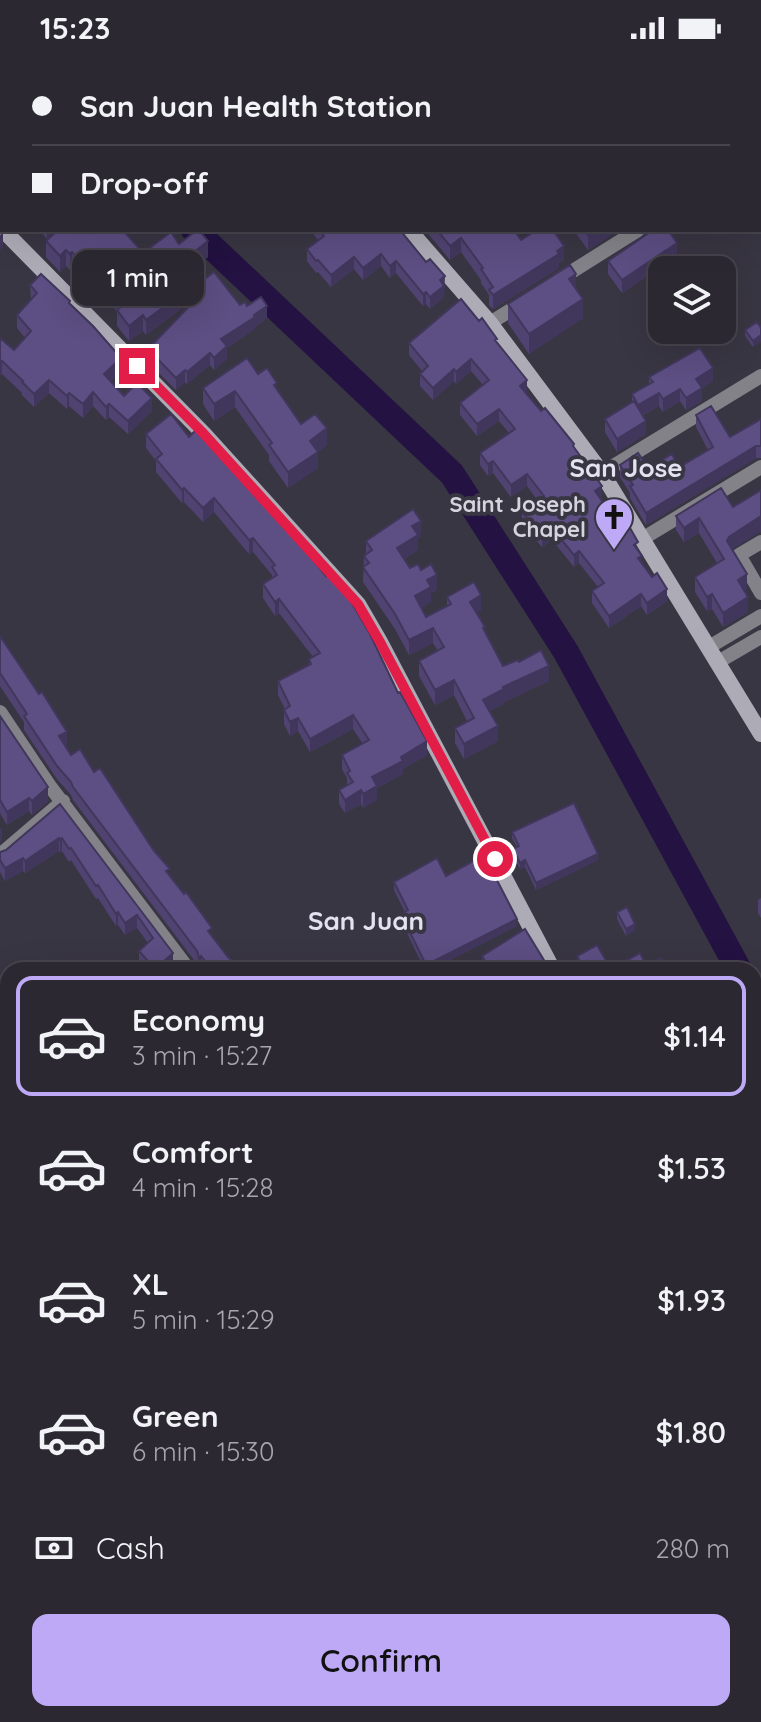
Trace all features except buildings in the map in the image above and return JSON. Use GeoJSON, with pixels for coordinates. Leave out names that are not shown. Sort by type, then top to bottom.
{"type":"FeatureCollection","features":[{"type":"Feature","properties":{"kind":"main road"},"geometry":{"type":"LineString","coordinates":[[6,232],[204,434],[358,604],[549,962]]}},
{"type":"Feature","properties":{"kind":"main road"},"geometry":{"type":"LineString","coordinates":[[411,232],[490,323],[602,473],[761,734]]}},
{"type":"Feature","properties":{"kind":"street"},"geometry":{"type":"LineString","coordinates":[[544,289],[635,232]]}},
{"type":"Feature","properties":{"kind":"street"},"geometry":{"type":"LineString","coordinates":[[490,323],[530,297]]}},
{"type":"Feature","properties":{"kind":"street"},"geometry":{"type":"LineString","coordinates":[[602,473],[761,376]]}},
{"type":"Feature","properties":{"kind":"street"},"geometry":{"type":"LineString","coordinates":[[642,539],[761,467]]}},
{"type":"Feature","properties":{"kind":"street"},"geometry":{"type":"LineString","coordinates":[[761,542],[739,555],[761,593]]}},
{"type":"Feature","properties":{"kind":"street"},"geometry":{"type":"LineString","coordinates":[[709,647],[761,616]]}},
{"type":"Feature","properties":{"kind":"street"},"geometry":{"type":"LineString","coordinates":[[718,662],[761,637]]}},
{"type":"Feature","properties":{"kind":"street"},"geometry":{"type":"LineString","coordinates":[[0,712],[49,785],[183,962]]}},
{"type":"Feature","properties":{"kind":"street"},"geometry":{"type":"LineString","coordinates":[[0,855],[63,801]]}},
{"type":"Feature","properties":{"kind":"waterway"},"geometry":{"type":"LineString","coordinates":[[196,232],[452,474],[566,652],[735,962]]}},
{"type":"Feature","properties":{"kind":"place","name":"Saint Joseph Chapel"},"geometry":{"type":"Point","coordinates":[614,551]}},
{"type":"Feature","properties":{"kind":"district","name":"San Jose"},"geometry":{"type":"Point","coordinates":[626,467]}},
{"type":"Feature","properties":{"kind":"district","name":"San Juan"},"geometry":{"type":"Point","coordinates":[366,920]}},
{"type":"Feature","properties":{"kind":"route"},"geometry":{"type":"LineString","coordinates":[[137,366],[204,434],[358,604],[495,859]]}}]}
